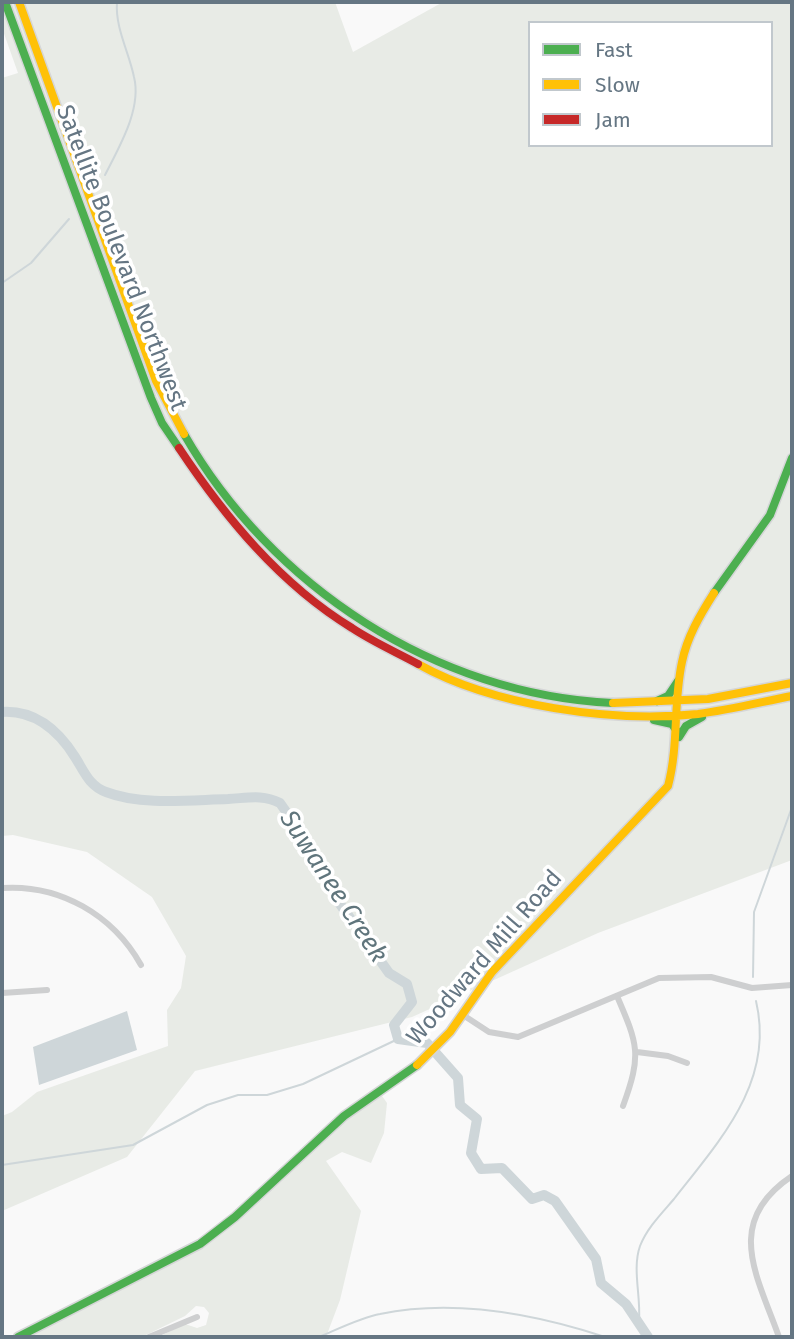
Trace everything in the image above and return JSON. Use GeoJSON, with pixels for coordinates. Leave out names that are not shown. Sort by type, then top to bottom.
{"type":"FeatureCollection","features":[{"type":"Feature","properties":{"kind":"main road","name":"Satellite Boulevard Northwest"},"geometry":{"type":"LineString","coordinates":[[5,2],[113,299],[161,420],[200,485],[248,544],[304,596],[366,639],[431,672],[495,695],[566,711],[678,716],[741,710],[792,696]]}},
{"type":"Feature","properties":{"kind":"main road","name":"Satellite Boulevard Northwest"},"geometry":{"type":"LineString","coordinates":[[19,2],[156,381],[187,440],[233,507],[298,576],[372,628],[429,657],[499,684],[565,699],[677,703],[711,699],[792,682]]}},
{"type":"Feature","properties":{"kind":"main road","name":"Woodward Mill Road"},"geometry":{"type":"LineString","coordinates":[[18,1337],[200,1244],[235,1217],[344,1116],[429,1055],[463,1015],[492,972],[668,786],[677,761],[680,737],[677,703],[686,646],[698,616],[767,520],[792,458]]}},
{"type":"Feature","properties":{"kind":"main road"},"geometry":{"type":"LineString","coordinates":[[650,703],[668,696],[679,679]]}},
{"type":"Feature","properties":{"kind":"main road"},"geometry":{"type":"LineString","coordinates":[[679,679],[684,694],[711,699]]}},
{"type":"Feature","properties":{"kind":"main road"},"geometry":{"type":"LineString","coordinates":[[617,715],[664,721],[672,724],[680,737],[695,719],[716,712]]}},
{"type":"Feature","properties":{"kind":"street"},"geometry":{"type":"LineString","coordinates":[[2,888],[48,892],[85,907],[117,932],[141,965]]}},
{"type":"Feature","properties":{"kind":"street"},"geometry":{"type":"LineString","coordinates":[[463,1015],[489,1032],[518,1037],[659,978],[711,977],[752,988],[792,985]]}},
{"type":"Feature","properties":{"kind":"street"},"geometry":{"type":"LineString","coordinates":[[2,993],[47,990]]}},
{"type":"Feature","properties":{"kind":"street"},"geometry":{"type":"LineString","coordinates":[[617,996],[637,1052],[633,1079],[623,1106]]}},
{"type":"Feature","properties":{"kind":"street"},"geometry":{"type":"LineString","coordinates":[[637,1052],[668,1056],[687,1063]]}},
{"type":"Feature","properties":{"kind":"street"},"geometry":{"type":"LineString","coordinates":[[779,1337],[749,1253],[750,1232],[757,1208],[772,1190],[792,1177]]}},
{"type":"Feature","properties":{"kind":"street"},"geometry":{"type":"LineString","coordinates":[[149,1337],[197,1317]]}},
{"type":"Feature","properties":{"kind":"shaded area"},"geometry":{"type":"Polygon","coordinates":[[[2,2],[335,2],[353,52],[443,2],[792,2],[792,860],[598,933],[412,1017],[195,1071],[127,1157],[2,1211],[2,1116],[12,1112],[37,1092],[168,1046],[167,1010],[181,988],[186,956],[152,897],[87,852],[13,835],[2,836],[2,78],[18,73],[2,28],[2,2]]]}},
{"type":"Feature","properties":{"kind":"shaded area"},"geometry":{"type":"Polygon","coordinates":[[[127,1011],[137,1050],[39,1085],[33,1047],[127,1011]]]}},
{"type":"Feature","properties":{"kind":"shaded area"},"geometry":{"type":"Polygon","coordinates":[[[380,1093],[387,1103],[384,1133],[371,1163],[342,1152],[326,1161],[361,1211],[340,1300],[326,1337],[158,1337],[185,1324],[197,1328],[206,1325],[209,1313],[204,1307],[196,1306],[185,1316],[142,1337],[25,1337],[194,1251],[349,1116],[380,1093]]]}},
{"type":"Feature","properties":{"kind":"waterway"},"geometry":{"type":"LineString","coordinates":[[105,175],[128,128],[136,89],[120,31],[117,2]]}},
{"type":"Feature","properties":{"kind":"waterway"},"geometry":{"type":"LineString","coordinates":[[2,283],[31,263],[69,219]]}},
{"type":"Feature","properties":{"kind":"waterway","name":"Suwanee Creek"},"geometry":{"type":"LineString","coordinates":[[2,712],[25,714],[53,730],[91,782],[106,792],[150,801],[255,797],[280,803],[310,846],[335,897],[389,973],[407,984],[412,1002],[394,1025],[398,1039],[427,1043],[458,1078],[460,1105],[477,1119],[471,1153],[481,1169],[502,1168],[532,1199],[544,1195],[555,1201],[596,1259],[601,1283],[626,1304],[648,1337]]}},
{"type":"Feature","properties":{"kind":"waterway"},"geometry":{"type":"LineString","coordinates":[[753,977],[754,912],[792,807]]}},
{"type":"Feature","properties":{"kind":"waterway"},"geometry":{"type":"LineString","coordinates":[[639,1320],[637,1264],[640,1246],[651,1227],[709,1154],[740,1108],[758,1057],[760,1030],[756,1001]]}},
{"type":"Feature","properties":{"kind":"waterway"},"geometry":{"type":"LineString","coordinates":[[2,1165],[133,1145],[207,1105],[238,1095],[267,1095],[303,1084],[398,1039]]}},
{"type":"Feature","properties":{"kind":"waterway"},"geometry":{"type":"LineString","coordinates":[[319,1337],[373,1316],[436,1308],[494,1311],[551,1322],[605,1337]]}},
{"type":"Feature","properties":{"kind":"traffic: fast"},"geometry":{"type":"LineString","coordinates":[[5,2],[151,398],[162,423],[179,448]]}},
{"type":"Feature","properties":{"kind":"traffic: fast"},"geometry":{"type":"LineString","coordinates":[[184,434],[220,489],[263,539],[311,584],[365,622],[422,654],[484,679],[547,695],[613,703]]}},
{"type":"Feature","properties":{"kind":"traffic: fast"},"geometry":{"type":"LineString","coordinates":[[714,593],[770,515],[792,458]]}},
{"type":"Feature","properties":{"kind":"traffic: fast"},"geometry":{"type":"LineString","coordinates":[[657,701],[668,696],[678,681]]}},
{"type":"Feature","properties":{"kind":"traffic: fast"},"geometry":{"type":"LineString","coordinates":[[679,737],[686,726],[702,717]]}},
{"type":"Feature","properties":{"kind":"traffic: fast"},"geometry":{"type":"LineString","coordinates":[[654,720],[672,724],[678,733]]}},
{"type":"Feature","properties":{"kind":"traffic: fast"},"geometry":{"type":"LineString","coordinates":[[18,1337],[200,1244],[235,1217],[344,1116],[417,1065]]}},
{"type":"Feature","properties":{"kind":"traffic: slow"},"geometry":{"type":"LineString","coordinates":[[19,2],[156,381],[184,434]]}},
{"type":"Feature","properties":{"kind":"traffic: slow"},"geometry":{"type":"LineString","coordinates":[[417,1065],[450,1032],[492,972],[668,786],[674,755],[684,653],[699,618],[714,593]]}},
{"type":"Feature","properties":{"kind":"traffic: slow"},"geometry":{"type":"LineString","coordinates":[[418,664],[481,691],[517,701],[592,713],[629,716],[698,714],[792,696]]}},
{"type":"Feature","properties":{"kind":"traffic: slow"},"geometry":{"type":"LineString","coordinates":[[613,703],[708,699],[792,683]]}},
{"type":"Feature","properties":{"kind":"traffic: jam"},"geometry":{"type":"LineString","coordinates":[[179,448],[235,524],[301,591],[360,633],[418,664]]}}]}
